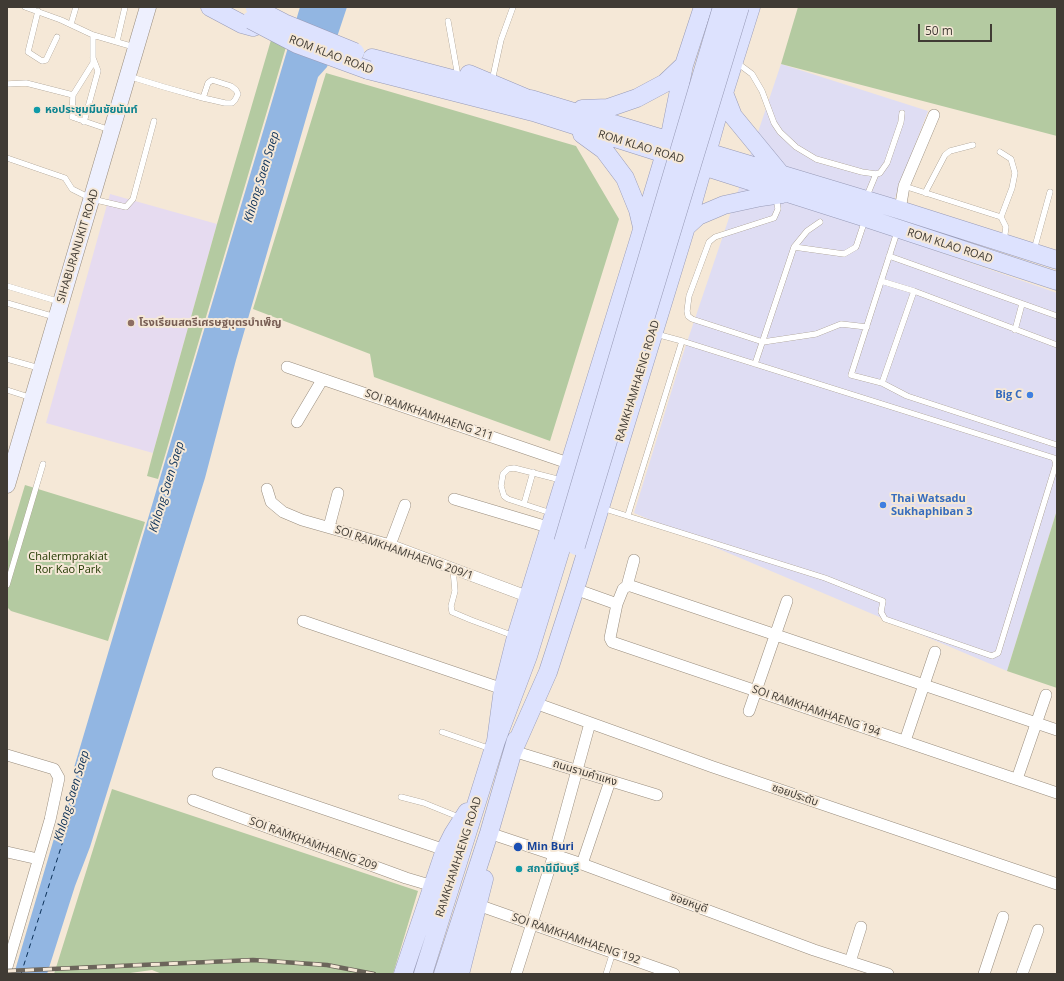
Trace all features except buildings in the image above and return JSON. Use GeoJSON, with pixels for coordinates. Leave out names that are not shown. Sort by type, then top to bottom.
{"type":"FeatureCollection","features":[{"type":"Feature","properties":{"kind":"main road","name":"SIHABURANUKIT ROAD"},"geometry":{"type":"LineString","coordinates":[[9,469],[92,199],[148,7]]}},
{"type":"Feature","properties":{"kind":"main road"},"geometry":{"type":"LineString","coordinates":[[210,7],[242,24],[253,26],[260,24],[267,9],[256,10]]}},
{"type":"Feature","properties":{"kind":"main road","name":"ROM KLAO ROAD"},"geometry":{"type":"LineString","coordinates":[[229,7],[256,10],[297,44],[370,64],[420,84],[521,103],[705,158],[779,172],[1057,260]]}},
{"type":"Feature","properties":{"kind":"main road","name":"RAMKHAMHAENG ROAD"},"geometry":{"type":"LineString","coordinates":[[495,745],[503,689],[516,637],[554,521],[640,236],[666,147],[684,65],[703,7]]}},
{"type":"Feature","properties":{"kind":"main road","name":"RAMKHAMHAENG ROAD"},"geometry":{"type":"LineString","coordinates":[[458,973],[456,931],[489,833],[513,751],[722,7]]}},
{"type":"Feature","properties":{"kind":"main road","name":"RAMKHAMHAENG ROAD"},"geometry":{"type":"LineString","coordinates":[[423,974],[495,745],[570,544],[740,7]]}},
{"type":"Feature","properties":{"kind":"main road","name":"RAMKHAMHAENG ROAD"},"geometry":{"type":"LineString","coordinates":[[513,751],[548,672],[575,589],[686,227],[724,93],[751,7]]}},
{"type":"Feature","properties":{"kind":"main road"},"geometry":{"type":"LineString","coordinates":[[690,46],[686,91],[693,98],[701,100],[708,98],[733,65]]}},
{"type":"Feature","properties":{"kind":"main road"},"geometry":{"type":"LineString","coordinates":[[363,49],[373,50],[427,65],[456,71],[491,83],[521,103],[487,108],[466,105],[381,84],[361,74],[357,67],[356,58],[359,52],[363,49]]}},
{"type":"Feature","properties":{"kind":"main road"},"geometry":{"type":"LineString","coordinates":[[561,115],[608,108],[622,104],[660,87],[675,76],[684,65]]}},
{"type":"Feature","properties":{"kind":"main road"},"geometry":{"type":"LineString","coordinates":[[724,93],[732,116],[779,172]]}},
{"type":"Feature","properties":{"kind":"main road"},"geometry":{"type":"LineString","coordinates":[[561,115],[596,143],[616,165],[632,192],[640,236]]}},
{"type":"Feature","properties":{"kind":"main road","name":"ROM KLAO ROAD"},"geometry":{"type":"LineString","coordinates":[[705,158],[782,194],[866,218],[1057,282]]}},
{"type":"Feature","properties":{"kind":"main road"},"geometry":{"type":"LineString","coordinates":[[686,227],[698,216],[724,205],[782,194]]}},
{"type":"Feature","properties":{"kind":"main road"},"geometry":{"type":"LineString","coordinates":[[640,236],[657,205],[661,200],[667,199],[675,208],[677,219],[676,257]]}},
{"type":"Feature","properties":{"kind":"main road"},"geometry":{"type":"LineString","coordinates":[[403,974],[445,850],[462,818],[477,799]]}},
{"type":"Feature","properties":{"kind":"main road"},"geometry":{"type":"LineString","coordinates":[[458,973],[486,873],[489,833]]}},
{"type":"Feature","properties":{"kind":"street"},"geometry":{"type":"LineString","coordinates":[[900,210],[904,186],[934,115]]}},
{"type":"Feature","properties":{"kind":"street","name":"SOI RAMKHAMHAENG 211"},"geometry":{"type":"LineString","coordinates":[[287,367],[571,464]]}},
{"type":"Feature","properties":{"kind":"street"},"geometry":{"type":"LineString","coordinates":[[297,422],[322,380]]}},
{"type":"Feature","properties":{"kind":"street","name":"SOI RAMKHAMHAENG 209/1"},"geometry":{"type":"LineString","coordinates":[[267,489],[271,502],[283,512],[390,546],[529,597]]}},
{"type":"Feature","properties":{"kind":"street"},"geometry":{"type":"LineString","coordinates":[[329,527],[338,494]]}},
{"type":"Feature","properties":{"kind":"street"},"geometry":{"type":"LineString","coordinates":[[454,499],[554,521]]}},
{"type":"Feature","properties":{"kind":"street"},"geometry":{"type":"LineString","coordinates":[[390,546],[405,505]]}},
{"type":"Feature","properties":{"kind":"street","name":"SOI RAMKHAMHAENG 194"},"geometry":{"type":"LineString","coordinates":[[634,560],[627,586],[623,589],[617,604],[610,638],[612,642],[1057,793]]}},
{"type":"Feature","properties":{"kind":"street"},"geometry":{"type":"LineString","coordinates":[[627,586],[631,586],[775,634],[1057,730]]}},
{"type":"Feature","properties":{"kind":"street"},"geometry":{"type":"LineString","coordinates":[[575,589],[617,604]]}},
{"type":"Feature","properties":{"kind":"street"},"geometry":{"type":"LineString","coordinates":[[749,711],[787,601]]}},
{"type":"Feature","properties":{"kind":"street"},"geometry":{"type":"LineString","coordinates":[[303,621],[503,689]]}},
{"type":"Feature","properties":{"kind":"street"},"geometry":{"type":"LineString","coordinates":[[905,741],[935,652]]}},
{"type":"Feature","properties":{"kind":"street"},"geometry":{"type":"LineString","coordinates":[[1017,779],[1046,695]]}},
{"type":"Feature","properties":{"kind":"street","name":"ซอยประดับ"},"geometry":{"type":"LineString","coordinates":[[535,703],[1057,884]]}},
{"type":"Feature","properties":{"kind":"street"},"geometry":{"type":"LineString","coordinates":[[516,974],[554,854],[590,723]]}},
{"type":"Feature","properties":{"kind":"street","name":"ถนนรามคำแหง"},"geometry":{"type":"LineString","coordinates":[[513,751],[657,795]]}},
{"type":"Feature","properties":{"kind":"street"},"geometry":{"type":"LineString","coordinates":[[7,755],[48,766],[57,772],[59,778],[50,820],[7,967]]}},
{"type":"Feature","properties":{"kind":"street"},"geometry":{"type":"LineString","coordinates":[[218,774],[445,850]]}},
{"type":"Feature","properties":{"kind":"street"},"geometry":{"type":"LineString","coordinates":[[582,864],[610,781]]}},
{"type":"Feature","properties":{"kind":"street","name":"SOI RAMKHAMHAENG 209"},"geometry":{"type":"LineString","coordinates":[[193,800],[406,878],[433,886]]}},
{"type":"Feature","properties":{"kind":"street","name":"ซอยหนูดี"},"geometry":{"type":"LineString","coordinates":[[489,833],[554,854],[850,962],[888,974]]}},
{"type":"Feature","properties":{"kind":"street"},"geometry":{"type":"LineString","coordinates":[[7,852],[38,860]]}},
{"type":"Feature","properties":{"kind":"street","name":"SOI RAMKHAMHAENG 192"},"geometry":{"type":"LineString","coordinates":[[478,905],[674,974]]}},
{"type":"Feature","properties":{"kind":"street"},"geometry":{"type":"LineString","coordinates":[[984,974],[1003,917]]}},
{"type":"Feature","properties":{"kind":"street"},"geometry":{"type":"LineString","coordinates":[[850,962],[861,927]]}},
{"type":"Feature","properties":{"kind":"street"},"geometry":{"type":"LineString","coordinates":[[1022,974],[1038,930]]}},
{"type":"Feature","properties":{"kind":"lane"},"geometry":{"type":"LineString","coordinates":[[25,7],[71,24],[93,35],[117,40],[136,47]]}},
{"type":"Feature","properties":{"kind":"lane"},"geometry":{"type":"LineString","coordinates":[[71,24],[76,7]]}},
{"type":"Feature","properties":{"kind":"lane"},"geometry":{"type":"LineString","coordinates":[[117,40],[125,7]]}},
{"type":"Feature","properties":{"kind":"lane"},"geometry":{"type":"LineString","coordinates":[[491,83],[501,40],[513,7]]}},
{"type":"Feature","properties":{"kind":"lane"},"geometry":{"type":"LineString","coordinates":[[38,11],[28,52],[42,61],[46,60],[57,37]]}},
{"type":"Feature","properties":{"kind":"lane"},"geometry":{"type":"LineString","coordinates":[[448,22],[456,71]]}},
{"type":"Feature","properties":{"kind":"lane"},"geometry":{"type":"LineString","coordinates":[[93,35],[93,58],[90,70],[73,95],[72,117],[112,130]]}},
{"type":"Feature","properties":{"kind":"lane"},"geometry":{"type":"LineString","coordinates":[[84,122],[97,78],[98,67],[93,58]]}},
{"type":"Feature","properties":{"kind":"lane"},"geometry":{"type":"LineString","coordinates":[[733,65],[752,74],[762,91],[774,123],[790,142],[816,159],[876,174]]}},
{"type":"Feature","properties":{"kind":"lane"},"geometry":{"type":"LineString","coordinates":[[128,76],[203,98],[225,104],[232,103],[238,94],[231,86],[212,80],[208,83],[203,98]]}},
{"type":"Feature","properties":{"kind":"lane"},"geometry":{"type":"LineString","coordinates":[[7,84],[26,83],[73,95]]}},
{"type":"Feature","properties":{"kind":"lane"},"geometry":{"type":"LineString","coordinates":[[866,199],[876,174],[884,169],[887,163],[901,122],[902,113]]}},
{"type":"Feature","properties":{"kind":"lane"},"geometry":{"type":"LineString","coordinates":[[7,158],[65,178],[72,189],[92,199],[123,207],[130,204],[154,121]]}},
{"type":"Feature","properties":{"kind":"lane"},"geometry":{"type":"LineString","coordinates":[[925,193],[945,155],[950,151],[973,145]]}},
{"type":"Feature","properties":{"kind":"lane"},"geometry":{"type":"LineString","coordinates":[[1000,152],[1011,158],[1015,173],[1012,188],[1001,217]]}},
{"type":"Feature","properties":{"kind":"lane"},"geometry":{"type":"LineString","coordinates":[[904,186],[1001,217],[1006,227],[1003,243]]}},
{"type":"Feature","properties":{"kind":"lane"},"geometry":{"type":"LineString","coordinates":[[1033,253],[1050,192]]}},
{"type":"Feature","properties":{"kind":"lane"},"geometry":{"type":"LineString","coordinates":[[782,194],[774,218],[715,237],[709,242],[689,296],[687,311],[688,316],[692,319],[763,342],[816,334],[841,324],[866,327]]}},
{"type":"Feature","properties":{"kind":"lane"},"geometry":{"type":"LineString","coordinates":[[794,247],[844,254],[856,247],[866,218]]}},
{"type":"Feature","properties":{"kind":"lane"},"geometry":{"type":"LineString","coordinates":[[755,364],[794,247],[807,231],[820,222]]}},
{"type":"Feature","properties":{"kind":"lane"},"geometry":{"type":"LineString","coordinates":[[898,229],[851,375],[882,383],[907,396],[1057,445]]}},
{"type":"Feature","properties":{"kind":"lane"},"geometry":{"type":"LineString","coordinates":[[889,256],[1014,299],[1022,304],[1057,316]]}},
{"type":"Feature","properties":{"kind":"lane"},"geometry":{"type":"LineString","coordinates":[[881,282],[914,291],[1057,345]]}},
{"type":"Feature","properties":{"kind":"lane"},"geometry":{"type":"LineString","coordinates":[[7,286],[58,310]]}},
{"type":"Feature","properties":{"kind":"lane"},"geometry":{"type":"LineString","coordinates":[[882,383],[914,291]]}},
{"type":"Feature","properties":{"kind":"lane"},"geometry":{"type":"LineString","coordinates":[[7,304],[58,310]]}},
{"type":"Feature","properties":{"kind":"lane"},"geometry":{"type":"LineString","coordinates":[[1015,330],[1022,304]]}},
{"type":"Feature","properties":{"kind":"lane"},"geometry":{"type":"LineString","coordinates":[[600,507],[735,552],[825,578],[883,601],[881,612],[885,619],[992,656],[998,653],[1056,464],[1054,458],[682,340],[653,333]]}},
{"type":"Feature","properties":{"kind":"lane"},"geometry":{"type":"LineString","coordinates":[[628,516],[682,340]]}},
{"type":"Feature","properties":{"kind":"lane"},"geometry":{"type":"LineString","coordinates":[[7,358],[41,368]]}},
{"type":"Feature","properties":{"kind":"lane"},"geometry":{"type":"LineString","coordinates":[[7,390],[32,398]]}},
{"type":"Feature","properties":{"kind":"lane"},"geometry":{"type":"LineString","coordinates":[[7,585],[43,464]]}},
{"type":"Feature","properties":{"kind":"lane"},"geometry":{"type":"LineString","coordinates":[[554,521],[524,504],[504,496],[501,486],[503,474],[511,468],[566,481]]}},
{"type":"Feature","properties":{"kind":"lane"},"geometry":{"type":"LineString","coordinates":[[524,504],[533,472]]}},
{"type":"Feature","properties":{"kind":"lane"},"geometry":{"type":"LineString","coordinates":[[453,569],[455,591],[451,606],[452,612],[516,637]]}},
{"type":"Feature","properties":{"kind":"lane"},"geometry":{"type":"LineString","coordinates":[[442,732],[495,745]]}},
{"type":"Feature","properties":{"kind":"lane"},"geometry":{"type":"LineString","coordinates":[[401,797],[424,803],[462,818]]}},
{"type":"Feature","properties":{"kind":"lane"},"geometry":{"type":"LineString","coordinates":[[606,974],[613,952]]}},
{"type":"Feature","properties":{"kind":"shaded area"},"geometry":{"type":"Polygon","coordinates":[[[781,64],[928,111],[882,232],[1057,293],[1057,510],[1007,671],[634,513],[682,357],[781,64]]]}},
{"type":"Feature","properties":{"kind":"shaded area","name":"โรงเรียนสตรีเศรษฐบุตรบำเพ็ญ"},"geometry":{"type":"Polygon","coordinates":[[[110,194],[217,224],[153,453],[46,423],[110,194]]]}},
{"type":"Feature","properties":{"kind":"green space"},"geometry":{"type":"Polygon","coordinates":[[[798,7],[1057,7],[1057,136],[781,64],[798,7]]]}},
{"type":"Feature","properties":{"kind":"green space"},"geometry":{"type":"Polygon","coordinates":[[[271,40],[286,47],[158,479],[147,476],[217,224],[271,40]]]}},
{"type":"Feature","properties":{"kind":"green space"},"geometry":{"type":"Polygon","coordinates":[[[326,73],[576,146],[619,219],[550,441],[374,377],[370,354],[253,309],[326,73]]]}},
{"type":"Feature","properties":{"kind":"green space","name":"Chalermprakiat Ror Kao Park"},"geometry":{"type":"Polygon","coordinates":[[[25,485],[145,522],[108,641],[11,611],[7,607],[7,545],[25,485]]]}},
{"type":"Feature","properties":{"kind":"green space"},"geometry":{"type":"Polygon","coordinates":[[[1057,510],[1057,688],[1007,671],[1057,510]]]}},
{"type":"Feature","properties":{"kind":"green space"},"geometry":{"type":"Polygon","coordinates":[[[112,789],[418,891],[393,974],[162,974],[152,970],[123,974],[54,974],[112,789]]]}},
{"type":"Feature","properties":{"kind":"water","name":"Khlong Saen Saep"},"geometry":{"type":"Polygon","coordinates":[[[300,7],[347,7],[327,67],[318,77],[236,360],[205,478],[90,847],[75,886],[47,974],[14,974],[55,835],[61,832],[76,776],[73,771],[300,7]]]}},
{"type":"Feature","properties":{"kind":"ferry route"},"geometry":{"type":"LineString","coordinates":[[21,974],[74,806]]}},
{"type":"Feature","properties":{"kind":"railway"},"geometry":{"type":"LineString","coordinates":[[7,971],[253,960],[327,965],[374,974]]}},
{"type":"Feature","properties":{"kind":"place","name":"หอประชุมมีนชัยนันท์"},"geometry":{"type":"Point","coordinates":[37,110]}},
{"type":"Feature","properties":{"kind":"place","name":"โรงเรียนสตรีเศรษฐบุตรบำเพ็ญ"},"geometry":{"type":"Point","coordinates":[131,323]}},
{"type":"Feature","properties":{"kind":"place","name":"Big C"},"geometry":{"type":"Point","coordinates":[1030,395]}},
{"type":"Feature","properties":{"kind":"place","name":"Thai Watsadu Sukhaphiban 3"},"geometry":{"type":"Point","coordinates":[883,505]}},
{"type":"Feature","properties":{"kind":"place","name":"Min Buri"},"geometry":{"type":"Point","coordinates":[518,847]}},
{"type":"Feature","properties":{"kind":"place","name":"สถานีมีนบุรี"},"geometry":{"type":"Point","coordinates":[519,869]}}]}
